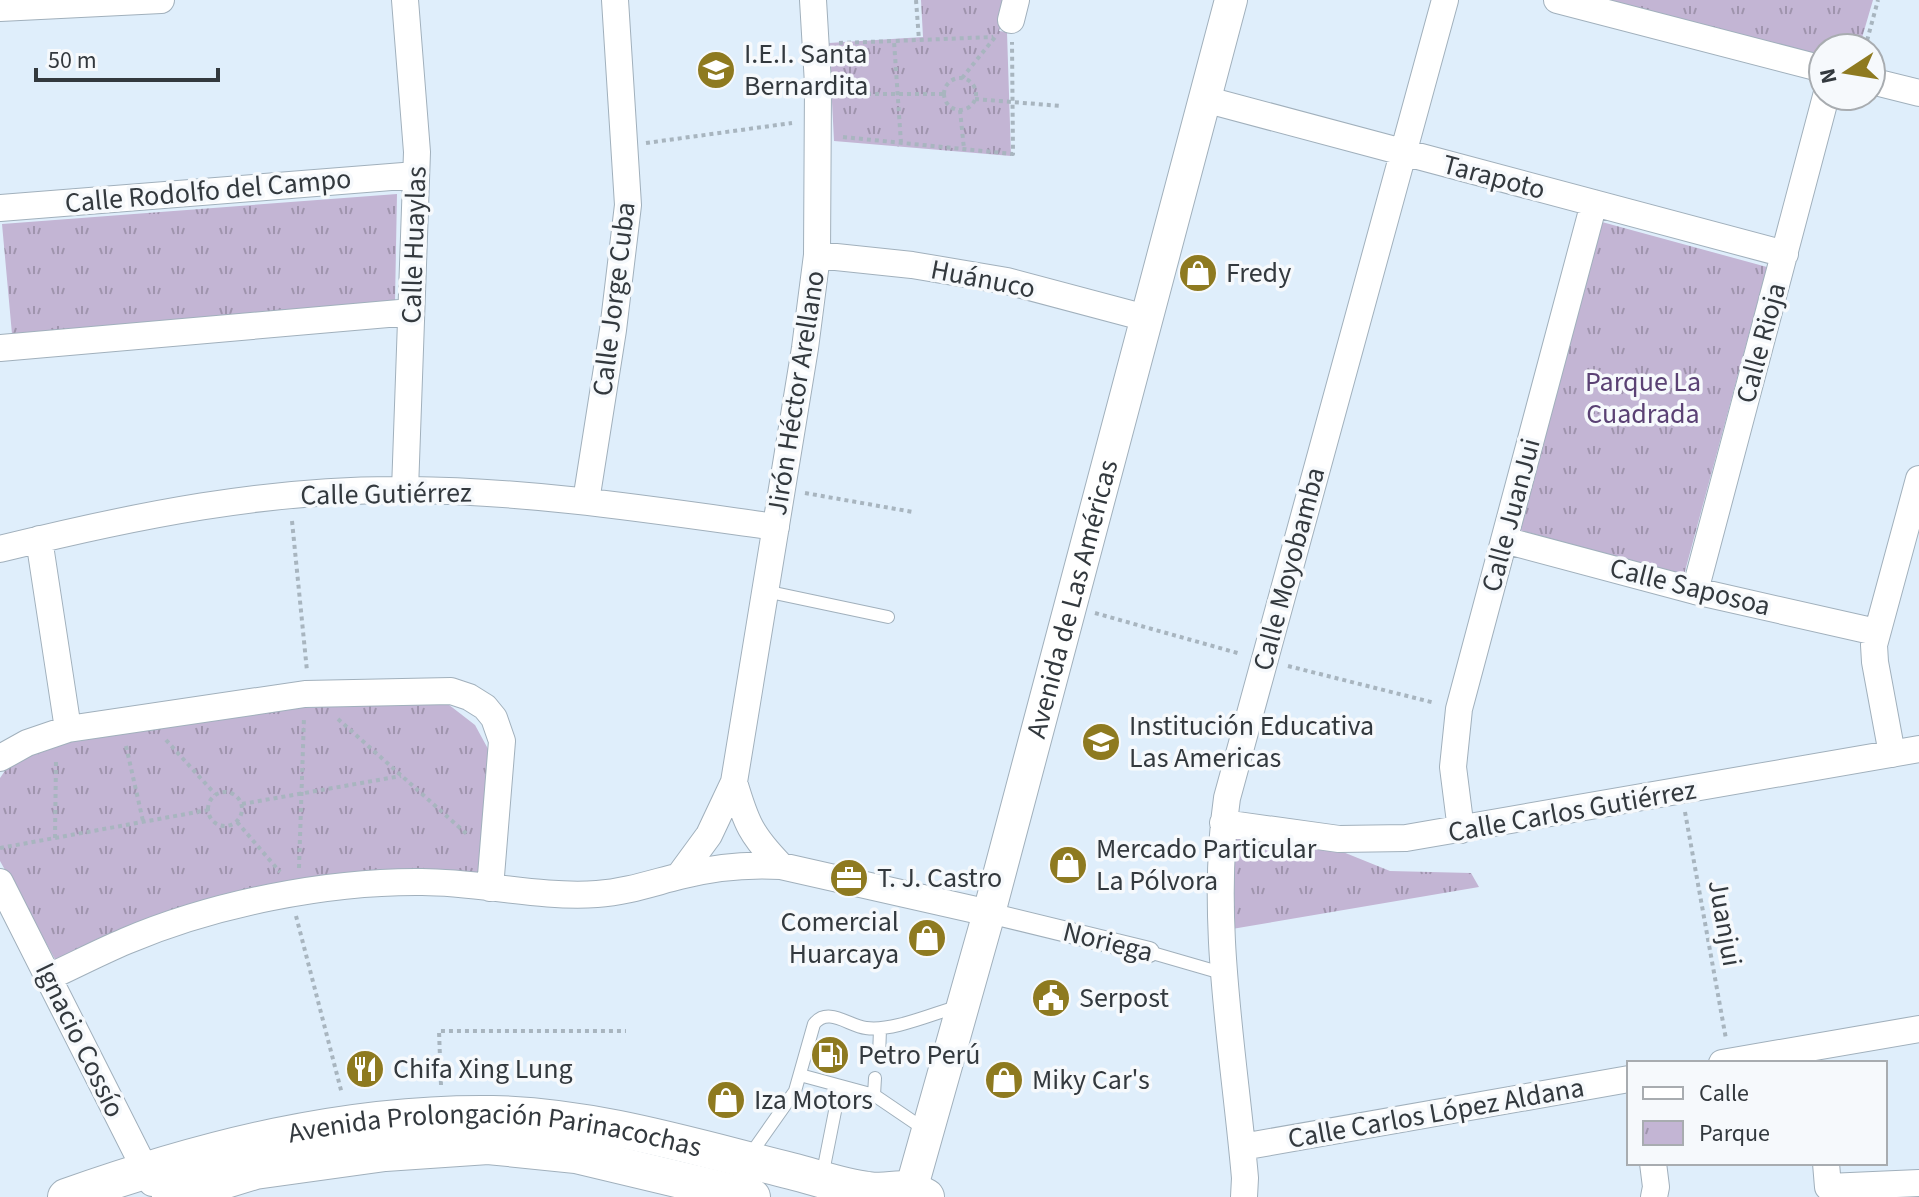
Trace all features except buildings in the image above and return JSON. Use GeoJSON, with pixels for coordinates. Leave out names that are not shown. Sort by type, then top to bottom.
{"type":"FeatureCollection","features":[{"type":"Feature","properties":{"kind":"main road","name":"Avenida Prolongación Parinacochas"},"geometry":{"type":"LineString","coordinates":[[66,1197],[152,1183],[263,1138],[393,1117],[496,1114],[579,1123],[669,1140],[869,1191],[916,1194]]}},
{"type":"Feature","properties":{"kind":"main road","name":"Avenida Prolongación Parinacochas"},"geometry":{"type":"LineString","coordinates":[[170,1197],[255,1171],[385,1153],[488,1146],[576,1155],[752,1197]]}},
{"type":"Feature","properties":{"kind":"street"},"geometry":{"type":"LineString","coordinates":[[0,8],[161,0]]}},
{"type":"Feature","properties":{"kind":"street","name":"Calle Huaylas"},"geometry":{"type":"LineString","coordinates":[[405,0],[417,152],[405,490]]}},
{"type":"Feature","properties":{"kind":"street","name":"Calle Jorge Cuba"},"geometry":{"type":"LineString","coordinates":[[586,501],[613,330],[628,205],[615,0]]}},
{"type":"Feature","properties":{"kind":"street","name":"Jirón Héctor Arellano"},"geometry":{"type":"LineString","coordinates":[[679,876],[709,835],[734,782],[805,348],[817,255],[818,107],[813,0]]}},
{"type":"Feature","properties":{"kind":"street","name":"Avenida de Las Américas"},"geometry":{"type":"LineString","coordinates":[[916,1194],[927,1131],[989,913],[1231,0]]}},
{"type":"Feature","properties":{"kind":"street","name":"Calle Moyobamba"},"geometry":{"type":"LineString","coordinates":[[1244,1197],[1245,1178],[1225,974],[1220,877],[1223,823],[1233,773],[1445,0]]}},
{"type":"Feature","properties":{"kind":"street"},"geometry":{"type":"LineString","coordinates":[[1557,0],[1807,65]]}},
{"type":"Feature","properties":{"kind":"street"},"geometry":{"type":"LineString","coordinates":[[1887,85],[1919,93]]}},
{"type":"Feature","properties":{"kind":"street","name":"Tarapoto"},"geometry":{"type":"LineString","coordinates":[[1204,99],[1785,254]]}},
{"type":"Feature","properties":{"kind":"street","name":"Calle Rioja"},"geometry":{"type":"LineString","coordinates":[[1695,591],[1822,112]]}},
{"type":"Feature","properties":{"kind":"street","name":"Calle Rodolfo del Campo"},"geometry":{"type":"LineString","coordinates":[[0,208],[416,175]]}},
{"type":"Feature","properties":{"kind":"street","name":"Calle JuanJui"},"geometry":{"type":"LineString","coordinates":[[1461,830],[1453,767],[1459,709],[1594,203]]}},
{"type":"Feature","properties":{"kind":"street","name":"Huánuco"},"geometry":{"type":"LineString","coordinates":[[817,255],[912,265],[1007,281],[1146,318]]}},
{"type":"Feature","properties":{"kind":"street"},"geometry":{"type":"LineString","coordinates":[[0,348],[411,312]]}},
{"type":"Feature","properties":{"kind":"street"},"geometry":{"type":"LineString","coordinates":[[1892,754],[1875,662],[1876,632],[1919,479]]}},
{"type":"Feature","properties":{"kind":"street","name":"Calle Gutiérrez"},"geometry":{"type":"LineString","coordinates":[[0,549],[169,513],[290,495],[405,490],[511,493],[776,527]]}},
{"type":"Feature","properties":{"kind":"street"},"geometry":{"type":"LineString","coordinates":[[39,539],[62,731]]}},
{"type":"Feature","properties":{"kind":"street","name":"Calle Saposoa"},"geometry":{"type":"LineString","coordinates":[[1504,540],[1695,591],[1876,632]]}},
{"type":"Feature","properties":{"kind":"street"},"geometry":{"type":"LineString","coordinates":[[0,758],[27,743],[62,731],[307,694],[451,691],[485,707],[494,718],[502,741],[490,888]]}},
{"type":"Feature","properties":{"kind":"street","name":"Calle Carlos Gutiérrez"},"geometry":{"type":"LineString","coordinates":[[1223,823],[1339,839],[1370,840],[1461,830],[1919,749]]}},
{"type":"Feature","properties":{"kind":"street","name":"Jirón Héctor Arellano"},"geometry":{"type":"LineString","coordinates":[[734,782],[745,821],[781,866]]}},
{"type":"Feature","properties":{"kind":"street"},"geometry":{"type":"LineString","coordinates":[[49,977],[128,940],[210,913],[294,894],[374,882],[427,882],[547,894],[597,894],[748,864],[781,866],[989,913]]}},
{"type":"Feature","properties":{"kind":"street","name":"Ignacio Cossío"},"geometry":{"type":"LineString","coordinates":[[0,882],[152,1183]]}},
{"type":"Feature","properties":{"kind":"street","name":"Noriega"},"geometry":{"type":"LineString","coordinates":[[989,913],[1149,952]]}},
{"type":"Feature","properties":{"kind":"street"},"geometry":{"type":"LineString","coordinates":[[1739,1061],[1816,1055],[1919,1029]]}},
{"type":"Feature","properties":{"kind":"street","name":"Calle Carlos López Aldana"},"geometry":{"type":"LineString","coordinates":[[1242,1147],[1627,1079]]}},
{"type":"Feature","properties":{"kind":"street"},"geometry":{"type":"LineString","coordinates":[[1653,1165],[1654,1197]]}},
{"type":"Feature","properties":{"kind":"street"},"geometry":{"type":"LineString","coordinates":[[1826,1182],[1911,1188]]}},
{"type":"Feature","properties":{"kind":"lane"},"geometry":{"type":"LineString","coordinates":[[765,591],[888,617]]}},
{"type":"Feature","properties":{"kind":"lane","name":"Noriega"},"geometry":{"type":"LineString","coordinates":[[1149,952],[1225,974]]}},
{"type":"Feature","properties":{"kind":"lane"},"geometry":{"type":"LineString","coordinates":[[746,1160],[795,1091],[814,1024],[819,1018],[828,1015],[864,1028],[880,1029],[963,1005]]}},
{"type":"Feature","properties":{"kind":"lane"},"geometry":{"type":"LineString","coordinates":[[879,1057],[880,1029]]}},
{"type":"Feature","properties":{"kind":"lane"},"geometry":{"type":"LineString","coordinates":[[800,1075],[874,1095],[927,1131]]}},
{"type":"Feature","properties":{"kind":"lane"},"geometry":{"type":"LineString","coordinates":[[874,1095],[875,1078]]}},
{"type":"Feature","properties":{"kind":"lane"},"geometry":{"type":"LineString","coordinates":[[822,1179],[840,1086]]}},
{"type":"Feature","properties":{"kind":"path"},"geometry":{"type":"LineString","coordinates":[[916,0],[919,40]]}},
{"type":"Feature","properties":{"kind":"path"},"geometry":{"type":"LineString","coordinates":[[1869,32],[1878,0]]}},
{"type":"Feature","properties":{"kind":"path"},"geometry":{"type":"LineString","coordinates":[[832,43],[919,40],[1008,19]]}},
{"type":"Feature","properties":{"kind":"path"},"geometry":{"type":"LineString","coordinates":[[962,78],[972,83],[975,99],[970,107],[960,110],[947,103],[944,94],[947,84],[962,78],[1008,19]]}},
{"type":"Feature","properties":{"kind":"path"},"geometry":{"type":"LineString","coordinates":[[838,137],[1013,154],[1012,37],[1008,19]]}},
{"type":"Feature","properties":{"kind":"path"},"geometry":{"type":"LineString","coordinates":[[894,41],[901,143]]}},
{"type":"Feature","properties":{"kind":"path"},"geometry":{"type":"LineString","coordinates":[[624,146],[818,107],[898,94],[944,94]]}},
{"type":"Feature","properties":{"kind":"path"},"geometry":{"type":"LineString","coordinates":[[975,99],[1061,106]]}},
{"type":"Feature","properties":{"kind":"path"},"geometry":{"type":"LineString","coordinates":[[960,110],[964,149]]}},
{"type":"Feature","properties":{"kind":"path"},"geometry":{"type":"LineString","coordinates":[[782,489],[913,512]]}},
{"type":"Feature","properties":{"kind":"path"},"geometry":{"type":"LineString","coordinates":[[290,495],[307,694],[294,894],[350,1123]]}},
{"type":"Feature","properties":{"kind":"path"},"geometry":{"type":"LineString","coordinates":[[307,694],[474,840]]}},
{"type":"Feature","properties":{"kind":"path"},"geometry":{"type":"LineString","coordinates":[[134,720],[215,794],[231,792],[242,804],[242,816],[228,826],[217,824],[208,810]]}},
{"type":"Feature","properties":{"kind":"path"},"geometry":{"type":"LineString","coordinates":[[134,720],[143,821]]}},
{"type":"Feature","properties":{"kind":"path"},"geometry":{"type":"LineString","coordinates":[[55,838],[62,731]]}},
{"type":"Feature","properties":{"kind":"path"},"geometry":{"type":"LineString","coordinates":[[242,804],[401,776]]}},
{"type":"Feature","properties":{"kind":"path","name":"Juanjui"},"geometry":{"type":"LineString","coordinates":[[1681,792],[1726,1061]]}},
{"type":"Feature","properties":{"kind":"path"},"geometry":{"type":"LineString","coordinates":[[208,810],[215,794]]}},
{"type":"Feature","properties":{"kind":"path"},"geometry":{"type":"LineString","coordinates":[[0,848],[208,810]]}},
{"type":"Feature","properties":{"kind":"path"},"geometry":{"type":"LineString","coordinates":[[237,822],[294,894]]}},
{"type":"Feature","properties":{"kind":"path"},"geometry":{"type":"LineString","coordinates":[[442,1115],[439,1031],[626,1031]]}},
{"type":"Feature","properties":{"kind":"green space"},"geometry":{"type":"Polygon","coordinates":[[[921,0],[1007,0],[999,31],[1007,32],[1011,156],[834,141],[829,43],[923,37],[921,0]]]}},
{"type":"Feature","properties":{"kind":"green space"},"geometry":{"type":"Polygon","coordinates":[[[1592,0],[1873,0],[1864,32],[1807,32],[1807,53],[1592,0]]]}},
{"type":"Feature","properties":{"kind":"green space"},"geometry":{"type":"Polygon","coordinates":[[[397,194],[395,302],[12,334],[2,224],[397,194]]]}},
{"type":"Feature","properties":{"kind":"green space","name":"Parque La Cuadrada"},"geometry":{"type":"Polygon","coordinates":[[[1602,222],[1767,267],[1684,575],[1519,530],[1602,222]]]}},
{"type":"Feature","properties":{"kind":"green space"},"geometry":{"type":"Polygon","coordinates":[[[444,701],[475,725],[493,758],[479,877],[387,873],[56,961],[0,861],[0,778],[11,762],[75,736],[301,708],[444,701]]]}},
{"type":"Feature","properties":{"kind":"green space"},"geometry":{"type":"Polygon","coordinates":[[[1233,830],[1343,852],[1390,871],[1471,873],[1479,887],[1232,929],[1233,830]]]}},
{"type":"Feature","properties":{"kind":"place","name":"I.E.I. Santa Bernardita"},"geometry":{"type":"Point","coordinates":[716,70]}},
{"type":"Feature","properties":{"kind":"place","name":"Fredy"},"geometry":{"type":"Point","coordinates":[1198,273]}},
{"type":"Feature","properties":{"kind":"place","name":"Institución Educativa Las Americas"},"geometry":{"type":"Point","coordinates":[1101,742]}},
{"type":"Feature","properties":{"kind":"place","name":"Mercado Particular La Pólvora"},"geometry":{"type":"Point","coordinates":[1068,865]}},
{"type":"Feature","properties":{"kind":"place","name":"T. J. Castro"},"geometry":{"type":"Point","coordinates":[849,878]}},
{"type":"Feature","properties":{"kind":"place","name":"Comercial Huarcaya"},"geometry":{"type":"Point","coordinates":[927,938]}},
{"type":"Feature","properties":{"kind":"place","name":"Serpost"},"geometry":{"type":"Point","coordinates":[1051,998]}},
{"type":"Feature","properties":{"kind":"place","name":"Petro Perú"},"geometry":{"type":"Point","coordinates":[830,1055]}},
{"type":"Feature","properties":{"kind":"place","name":"Chifa Xing Lung"},"geometry":{"type":"Point","coordinates":[365,1069]}},
{"type":"Feature","properties":{"kind":"place","name":"Miky Car's"},"geometry":{"type":"Point","coordinates":[1004,1080]}},
{"type":"Feature","properties":{"kind":"place","name":"Iza Motors"},"geometry":{"type":"Point","coordinates":[726,1100]}}]}
